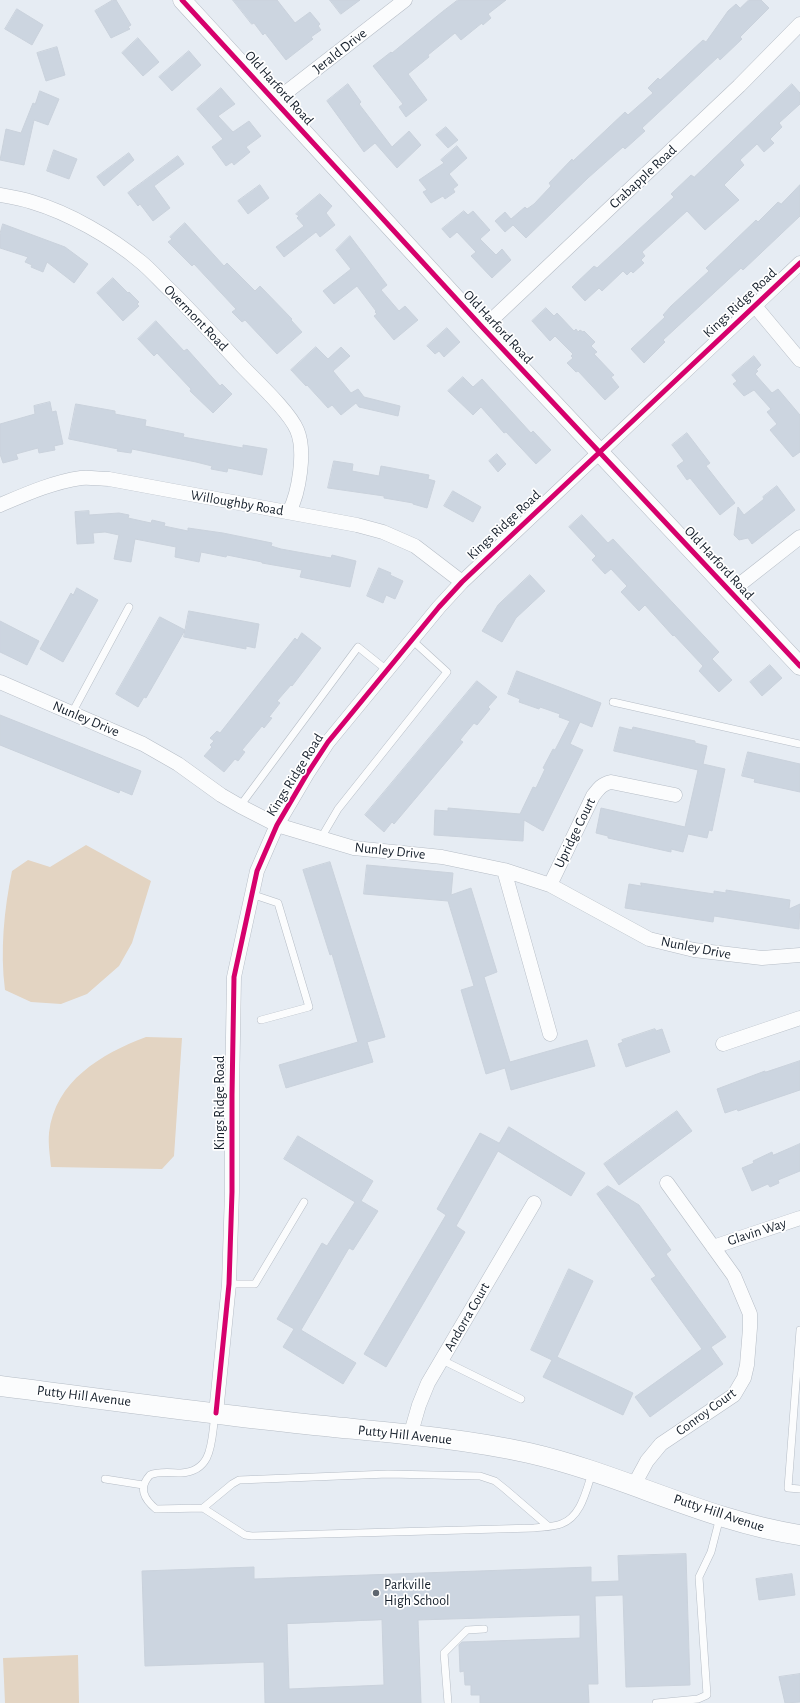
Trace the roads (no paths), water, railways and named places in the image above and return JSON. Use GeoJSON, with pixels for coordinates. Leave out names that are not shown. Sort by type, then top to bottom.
{"type":"FeatureCollection","features":[{"type":"Feature","properties":{"kind":"main road","name":"Putty Hill Avenue"},"geometry":{"type":"LineString","coordinates":[[0,1386],[501,1447],[559,1461],[761,1527],[800,1535]]}},
{"type":"Feature","properties":{"kind":"street","name":"Old Harford Road"},"geometry":{"type":"LineString","coordinates":[[182,0],[483,328],[800,666]]}},
{"type":"Feature","properties":{"kind":"street","name":"Jerald Drive"},"geometry":{"type":"LineString","coordinates":[[275,101],[405,0]]}},
{"type":"Feature","properties":{"kind":"street","name":"Crabapple Road"},"geometry":{"type":"LineString","coordinates":[[483,328],[739,86],[800,24]]}},
{"type":"Feature","properties":{"kind":"street","name":"Overmont Road"},"geometry":{"type":"LineString","coordinates":[[0,195],[33,202],[84,224],[130,253],[188,308],[275,401],[297,429],[301,449],[298,484],[294,502],[289,512]]}},
{"type":"Feature","properties":{"kind":"street","name":"Kings Ridge Road"},"geometry":{"type":"LineString","coordinates":[[216,1413],[229,1284],[232,1192],[234,977],[257,871],[277,824],[328,742],[462,582],[800,263]]}},
{"type":"Feature","properties":{"kind":"street"},"geometry":{"type":"LineString","coordinates":[[755,306],[800,360]]}},
{"type":"Feature","properties":{"kind":"street","name":"Willoughby Road"},"geometry":{"type":"LineString","coordinates":[[0,505],[31,492],[66,481],[92,478],[109,480],[289,512],[357,525],[383,532],[415,546],[462,582]]}},
{"type":"Feature","properties":{"kind":"street"},"geometry":{"type":"LineString","coordinates":[[730,592],[800,537]]}},
{"type":"Feature","properties":{"kind":"street","name":"Nunley Drive"},"geometry":{"type":"LineString","coordinates":[[0,682],[143,744],[168,757],[221,795],[277,824],[354,848],[442,857],[504,870],[550,885],[649,939],[694,950],[727,955],[762,958],[800,955]]}},
{"type":"Feature","properties":{"kind":"street","name":"Upridge Court"},"geometry":{"type":"LineString","coordinates":[[550,885],[593,796],[605,783],[611,782],[675,795]]}},
{"type":"Feature","properties":{"kind":"street"},"geometry":{"type":"LineString","coordinates":[[504,870],[550,1034]]}},
{"type":"Feature","properties":{"kind":"street"},"geometry":{"type":"LineString","coordinates":[[723,1044],[800,1018]]}},
{"type":"Feature","properties":{"kind":"street","name":"Conroy Court"},"geometry":{"type":"LineString","coordinates":[[634,1485],[647,1461],[668,1439],[734,1395],[744,1378],[747,1365],[750,1314],[734,1276],[667,1183]]}},
{"type":"Feature","properties":{"kind":"street","name":"Andorra Court"},"geometry":{"type":"LineString","coordinates":[[410,1436],[419,1405],[428,1384],[534,1202]]}},
{"type":"Feature","properties":{"kind":"street","name":"Glavin Way"},"geometry":{"type":"LineString","coordinates":[[713,1247],[800,1218]]}},
{"type":"Feature","properties":{"kind":"lane"},"geometry":{"type":"LineString","coordinates":[[72,713],[130,607]]}},
{"type":"Feature","properties":{"kind":"lane"},"geometry":{"type":"LineString","coordinates":[[321,838],[338,809],[447,672],[412,640]]}},
{"type":"Feature","properties":{"kind":"lane"},"geometry":{"type":"LineString","coordinates":[[240,806],[358,647],[388,671]]}},
{"type":"Feature","properties":{"kind":"lane"},"geometry":{"type":"LineString","coordinates":[[613,702],[800,744]]}},
{"type":"Feature","properties":{"kind":"lane"},"geometry":{"type":"LineString","coordinates":[[251,894],[278,903],[309,1007],[261,1020]]}},
{"type":"Feature","properties":{"kind":"lane"},"geometry":{"type":"LineString","coordinates":[[229,1284],[254,1284],[304,1202]]}},
{"type":"Feature","properties":{"kind":"lane"},"geometry":{"type":"LineString","coordinates":[[800,1330],[788,1488],[800,1489]]}},
{"type":"Feature","properties":{"kind":"lane"},"geometry":{"type":"LineString","coordinates":[[442,1360],[521,1399]]}},
{"type":"Feature","properties":{"kind":"lane"},"geometry":{"type":"LineString","coordinates":[[216,1413],[209,1455],[203,1465],[189,1472],[152,1474],[148,1476],[143,1485],[144,1497],[156,1510],[203,1508],[245,1535],[534,1528],[561,1524],[572,1518],[578,1512],[593,1472]]}},
{"type":"Feature","properties":{"kind":"lane"},"geometry":{"type":"LineString","coordinates":[[203,1508],[239,1480],[388,1474],[480,1476],[487,1477],[500,1485],[548,1526]]}},
{"type":"Feature","properties":{"kind":"lane"},"geometry":{"type":"LineString","coordinates":[[105,1479],[143,1485]]}},
{"type":"Feature","properties":{"kind":"lane"},"geometry":{"type":"LineString","coordinates":[[656,1703],[698,1699],[707,1695],[699,1578],[711,1552],[721,1515]]}},
{"type":"Feature","properties":{"kind":"lane"},"geometry":{"type":"LineString","coordinates":[[448,1703],[444,1653],[467,1630],[484,1629]]}},
{"type":"Feature","properties":{"kind":"place","name":"Parkville High School"},"geometry":{"type":"Point","coordinates":[376,1593]}}]}
